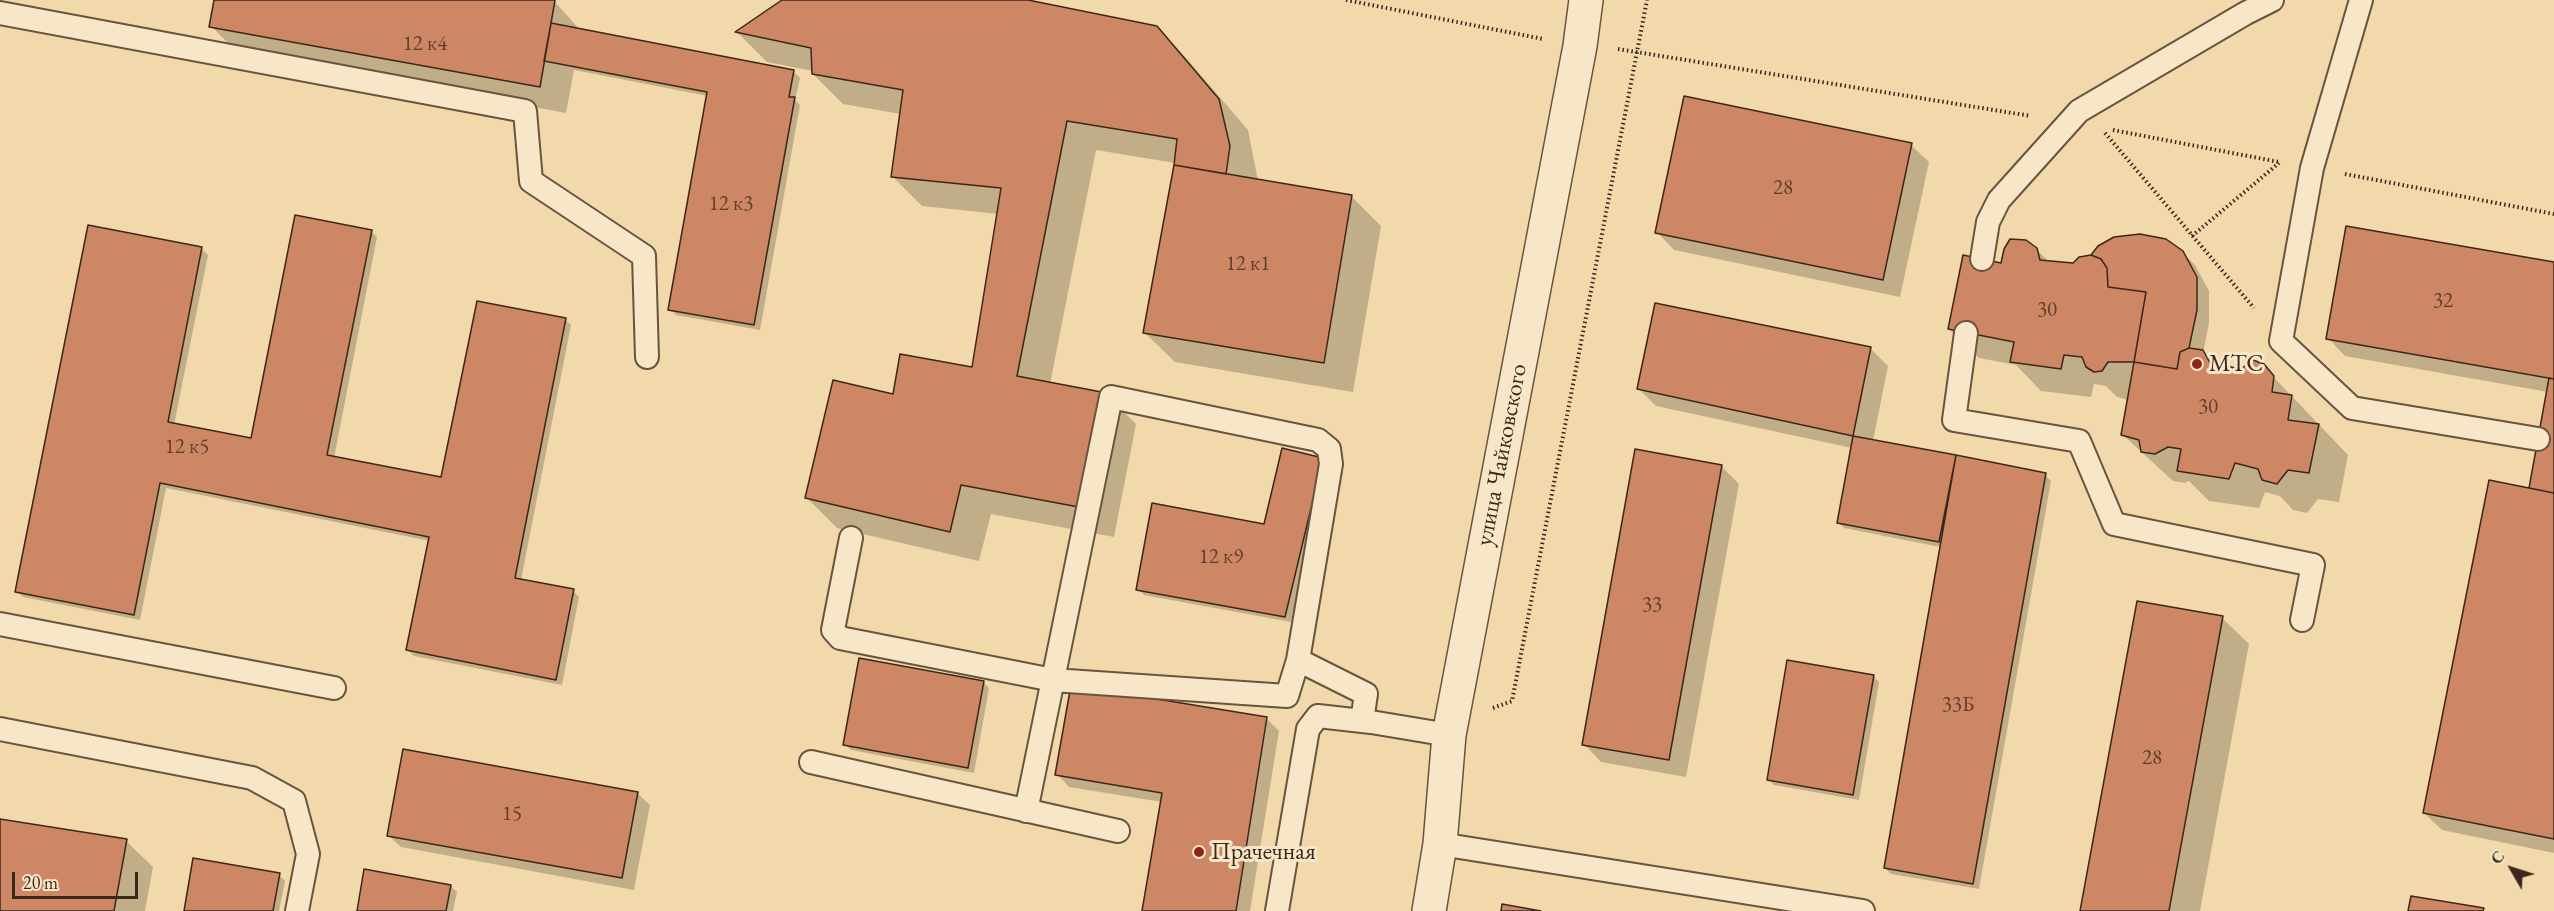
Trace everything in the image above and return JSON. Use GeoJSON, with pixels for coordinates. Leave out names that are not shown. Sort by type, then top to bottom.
{"type":"FeatureCollection","features":[{"type":"Feature","properties":{"kind":"street","name":"улица Чайковского"},"geometry":{"type":"LineString","coordinates":[[1429,911],[1440,844],[1449,735],[1580,46],[1586,0]]}},
{"type":"Feature","properties":{"kind":"lane"},"geometry":{"type":"LineString","coordinates":[[1982,259],[1988,222],[1999,200],[2079,111],[2272,0]]}},
{"type":"Feature","properties":{"kind":"lane"},"geometry":{"type":"LineString","coordinates":[[2361,0],[2312,168],[2282,341],[2352,408],[2538,439]]}},
{"type":"Feature","properties":{"kind":"lane"},"geometry":{"type":"LineString","coordinates":[[0,13],[525,111],[531,181],[644,256],[647,357]]}},
{"type":"Feature","properties":{"kind":"lane"},"geometry":{"type":"LineString","coordinates":[[1966,333],[1954,420],[2079,441],[2114,524],[2313,565],[2302,620]]}},
{"type":"Feature","properties":{"kind":"lane"},"geometry":{"type":"LineString","coordinates":[[851,538],[833,630],[840,638],[1053,680],[1287,696],[1298,660],[1331,464],[1329,449],[1318,440],[1111,397],[1053,680],[1026,811]]}},
{"type":"Feature","properties":{"kind":"lane"},"geometry":{"type":"LineString","coordinates":[[0,624],[334,688]]}},
{"type":"Feature","properties":{"kind":"lane"},"geometry":{"type":"LineString","coordinates":[[1298,660],[1366,694],[1362,721]]}},
{"type":"Feature","properties":{"kind":"lane"},"geometry":{"type":"LineString","coordinates":[[1277,911],[1308,729],[1318,716],[1449,735]]}},
{"type":"Feature","properties":{"kind":"lane"},"geometry":{"type":"LineString","coordinates":[[0,729],[252,778],[294,801],[308,854],[297,911]]}},
{"type":"Feature","properties":{"kind":"lane"},"geometry":{"type":"LineString","coordinates":[[811,762],[1118,831]]}},
{"type":"Feature","properties":{"kind":"lane"},"geometry":{"type":"LineString","coordinates":[[1440,844],[1863,911]]}},
{"type":"Feature","properties":{"kind":"path"},"geometry":{"type":"LineString","coordinates":[[1346,0],[1580,46],[1637,51],[2069,122]]}},
{"type":"Feature","properties":{"kind":"path"},"geometry":{"type":"LineString","coordinates":[[1483,711],[1512,701],[1647,0]]}},
{"type":"Feature","properties":{"kind":"path"},"geometry":{"type":"LineString","coordinates":[[2282,341],[2100,128],[2554,213]]}},
{"type":"Feature","properties":{"kind":"path"},"geometry":{"type":"LineString","coordinates":[[2192,236],[2280,162]]}},
{"type":"Feature","properties":{"kind":"building"},"geometry":{"type":"Polygon","coordinates":[[[214,0],[555,0],[540,87],[209,27],[214,0]]]}},
{"type":"Feature","properties":{"kind":"building"},"geometry":{"type":"Polygon","coordinates":[[[782,0],[1028,0],[1157,26],[1219,99],[1230,146],[1226,174],[1174,165],[1177,139],[1067,121],[1017,376],[1107,393],[1084,508],[961,485],[950,532],[805,498],[833,380],[893,394],[900,354],[972,367],[1001,188],[891,177],[903,90],[812,74],[811,48],[735,32],[782,0]]]}},
{"type":"Feature","properties":{"kind":"building"},"geometry":{"type":"Polygon","coordinates":[[[551,23],[794,70],[789,97],[795,97],[754,325],[668,310],[707,92],[544,61],[551,23]]]}},
{"type":"Feature","properties":{"kind":"building"},"geometry":{"type":"Polygon","coordinates":[[[1684,96],[1912,143],[1883,280],[1655,233],[1684,96]]]}},
{"type":"Feature","properties":{"kind":"building"},"geometry":{"type":"Polygon","coordinates":[[[1174,165],[1352,195],[1324,363],[1143,333],[1174,165]]]}},
{"type":"Feature","properties":{"kind":"building"},"geometry":{"type":"Polygon","coordinates":[[[295,215],[372,230],[327,455],[441,477],[477,301],[566,318],[515,578],[574,589],[556,680],[406,650],[429,537],[160,483],[134,615],[15,592],[88,225],[202,247],[168,422],[251,438],[295,215]]]}},
{"type":"Feature","properties":{"kind":"building"},"geometry":{"type":"Polygon","coordinates":[[[2346,226],[2554,262],[2554,379],[2326,339],[2346,226]]]}},
{"type":"Feature","properties":{"kind":"building"},"geometry":{"type":"Polygon","coordinates":[[[2140,234],[2166,239],[2183,251],[2197,277],[2197,310],[2189,348],[2180,352],[2177,369],[2134,362],[2146,292],[2108,287],[2107,268],[2101,259],[2091,255],[2098,246],[2114,237],[2140,234]]]}},
{"type":"Feature","properties":{"kind":"building"},"geometry":{"type":"Polygon","coordinates":[[[2010,239],[2026,240],[2037,248],[2040,260],[2073,263],[2079,257],[2091,255],[2101,259],[2107,268],[2108,287],[2146,292],[2134,362],[2108,362],[2102,371],[2094,372],[2086,367],[2082,357],[2064,355],[2061,369],[2010,362],[2014,342],[1948,329],[1963,255],[2001,263],[2004,249],[2010,239]]]}},
{"type":"Feature","properties":{"kind":"building"},"geometry":{"type":"Polygon","coordinates":[[[1655,303],[1871,347],[1853,436],[1637,389],[1655,303]]]}},
{"type":"Feature","properties":{"kind":"building"},"geometry":{"type":"Polygon","coordinates":[[[2189,348],[2203,350],[2210,363],[2241,369],[2253,360],[2264,364],[2274,376],[2272,392],[2292,395],[2288,420],[2319,424],[2309,473],[2288,470],[2277,484],[2262,480],[2258,469],[2235,463],[2229,479],[2177,471],[2181,449],[2168,447],[2155,454],[2141,452],[2139,440],[2121,435],[2134,362],[2177,369],[2180,352],[2189,348]]]}},
{"type":"Feature","properties":{"kind":"building"},"geometry":{"type":"Polygon","coordinates":[[[2549,378],[2554,379],[2554,493],[2529,488],[2549,378]]]}},
{"type":"Feature","properties":{"kind":"building"},"geometry":{"type":"Polygon","coordinates":[[[1853,436],[1956,455],[1939,542],[1837,523],[1853,436]]]}},
{"type":"Feature","properties":{"kind":"building"},"geometry":{"type":"Polygon","coordinates":[[[1282,448],[1323,458],[1285,617],[1136,590],[1152,503],[1264,524],[1282,448]]]}},
{"type":"Feature","properties":{"kind":"building"},"geometry":{"type":"Polygon","coordinates":[[[1635,449],[1722,465],[1669,760],[1582,745],[1635,449]]]}},
{"type":"Feature","properties":{"kind":"building"},"geometry":{"type":"Polygon","coordinates":[[[1956,455],[2046,473],[1973,884],[1884,868],[1956,455]]]}},
{"type":"Feature","properties":{"kind":"building"},"geometry":{"type":"Polygon","coordinates":[[[2489,480],[2554,493],[2554,839],[2423,813],[2489,480]]]}},
{"type":"Feature","properties":{"kind":"building"},"geometry":{"type":"Polygon","coordinates":[[[2137,601],[2223,616],[2169,911],[2080,911],[2137,601]]]}},
{"type":"Feature","properties":{"kind":"building"},"geometry":{"type":"Polygon","coordinates":[[[859,658],[984,681],[968,768],[843,745],[859,658]]]}},
{"type":"Feature","properties":{"kind":"building"},"geometry":{"type":"Polygon","coordinates":[[[1787,660],[1874,675],[1853,795],[1767,780],[1787,660]]]}},
{"type":"Feature","properties":{"kind":"building","name":"Прачечная"},"geometry":{"type":"Polygon","coordinates":[[[1071,685],[1267,717],[1236,911],[1142,911],[1162,793],[1055,775],[1071,685]]]}},
{"type":"Feature","properties":{"kind":"building"},"geometry":{"type":"Polygon","coordinates":[[[403,749],[638,792],[622,878],[387,836],[403,749]]]}},
{"type":"Feature","properties":{"kind":"building"},"geometry":{"type":"Polygon","coordinates":[[[0,819],[127,839],[114,911],[0,911],[0,819]]]}},
{"type":"Feature","properties":{"kind":"building"},"geometry":{"type":"Polygon","coordinates":[[[193,858],[280,873],[273,911],[184,911],[193,858]]]}},
{"type":"Feature","properties":{"kind":"building"},"geometry":{"type":"Polygon","coordinates":[[[364,869],[451,885],[446,911],[357,911],[364,869]]]}},
{"type":"Feature","properties":{"kind":"building"},"geometry":{"type":"Polygon","coordinates":[[[2411,896],[2484,908],[2483,911],[2408,911],[2411,896]]]}},
{"type":"Feature","properties":{"kind":"building"},"geometry":{"type":"Polygon","coordinates":[[[1502,904],[1541,911],[1501,911],[1502,904]]]}},
{"type":"Feature","properties":{"kind":"place","name":"МТС"},"geometry":{"type":"Point","coordinates":[2197,364]}},
{"type":"Feature","properties":{"kind":"place","name":"Прачечная"},"geometry":{"type":"Point","coordinates":[1199,852]}}]}
